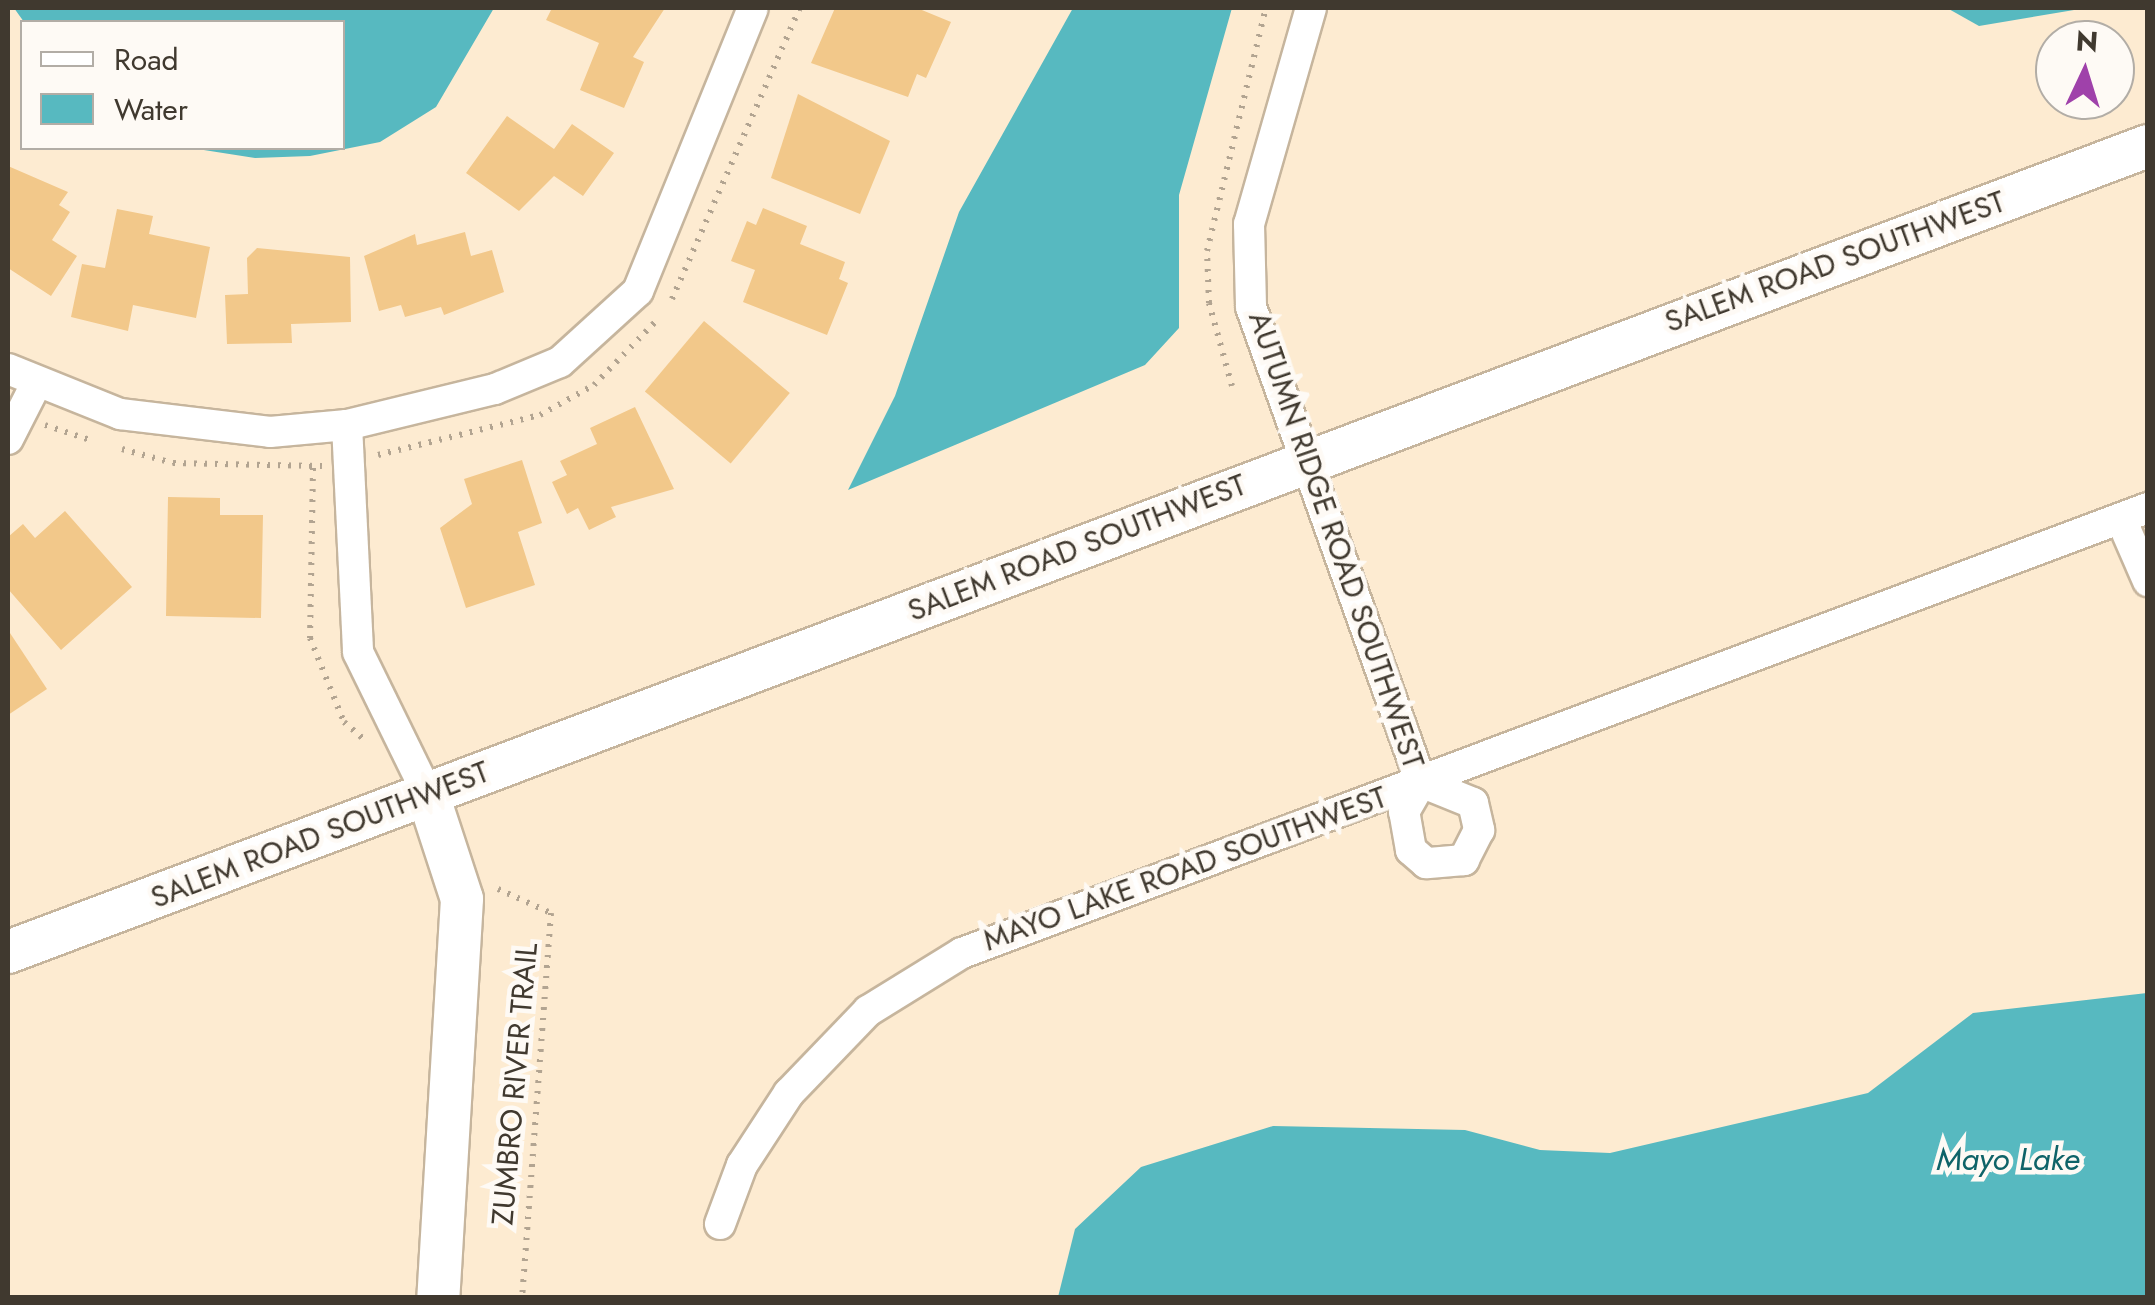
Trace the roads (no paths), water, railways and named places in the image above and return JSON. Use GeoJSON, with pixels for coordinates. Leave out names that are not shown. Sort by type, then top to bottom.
{"type":"FeatureCollection","features":[{"type":"Feature","properties":{"kind":"main road","name":"SALEM ROAD SOUTHWEST"},"geometry":{"type":"LineString","coordinates":[[8,952],[2148,146]]}},
{"type":"Feature","properties":{"kind":"main road"},"geometry":{"type":"LineString","coordinates":[[428,795],[461,873],[438,1298]]}},
{"type":"Feature","properties":{"kind":"street"},"geometry":{"type":"LineString","coordinates":[[8,369],[36,384],[194,429],[346,425],[495,389],[602,331],[657,252],[752,8]]}},
{"type":"Feature","properties":{"kind":"street","name":"AUTUMN RIDGE ROAD SOUTHWEST"},"geometry":{"type":"LineString","coordinates":[[1311,8],[1246,258],[1252,307],[1421,782]]}},
{"type":"Feature","properties":{"kind":"street"},"geometry":{"type":"LineString","coordinates":[[8,440],[36,384]]}},
{"type":"Feature","properties":{"kind":"street"},"geometry":{"type":"LineString","coordinates":[[346,425],[358,652],[428,795]]}},
{"type":"Feature","properties":{"kind":"street","name":"MAYO LAKE ROAD SOUTHWEST"},"geometry":{"type":"LineString","coordinates":[[720,1224],[742,1165],[789,1094],[868,1011],[1015,928],[1421,782],[2134,514],[2148,581]]}},
{"type":"Feature","properties":{"kind":"water"},"geometry":{"type":"Polygon","coordinates":[[[14,8],[494,8],[436,107],[380,142],[345,149],[345,20],[23,20],[14,8]]]}},
{"type":"Feature","properties":{"kind":"water"},"geometry":{"type":"Polygon","coordinates":[[[1073,8],[1232,8],[1179,195],[1179,328],[1145,365],[848,490],[895,396],[959,212],[1073,8]]]}},
{"type":"Feature","properties":{"kind":"water"},"geometry":{"type":"Polygon","coordinates":[[[1947,8],[2086,8],[1979,26],[1947,8]]]}},
{"type":"Feature","properties":{"kind":"water"},"geometry":{"type":"Polygon","coordinates":[[[204,150],[340,150],[310,156],[255,158],[204,150]]]}},
{"type":"Feature","properties":{"kind":"water","name":"Mayo Lake"},"geometry":{"type":"Polygon","coordinates":[[[2147,993],[2147,1297],[1058,1297],[1075,1229],[1141,1167],[1273,1126],[1465,1130],[1540,1150],[1610,1153],[1868,1093],[1973,1013],[2147,993]]]}}]}
